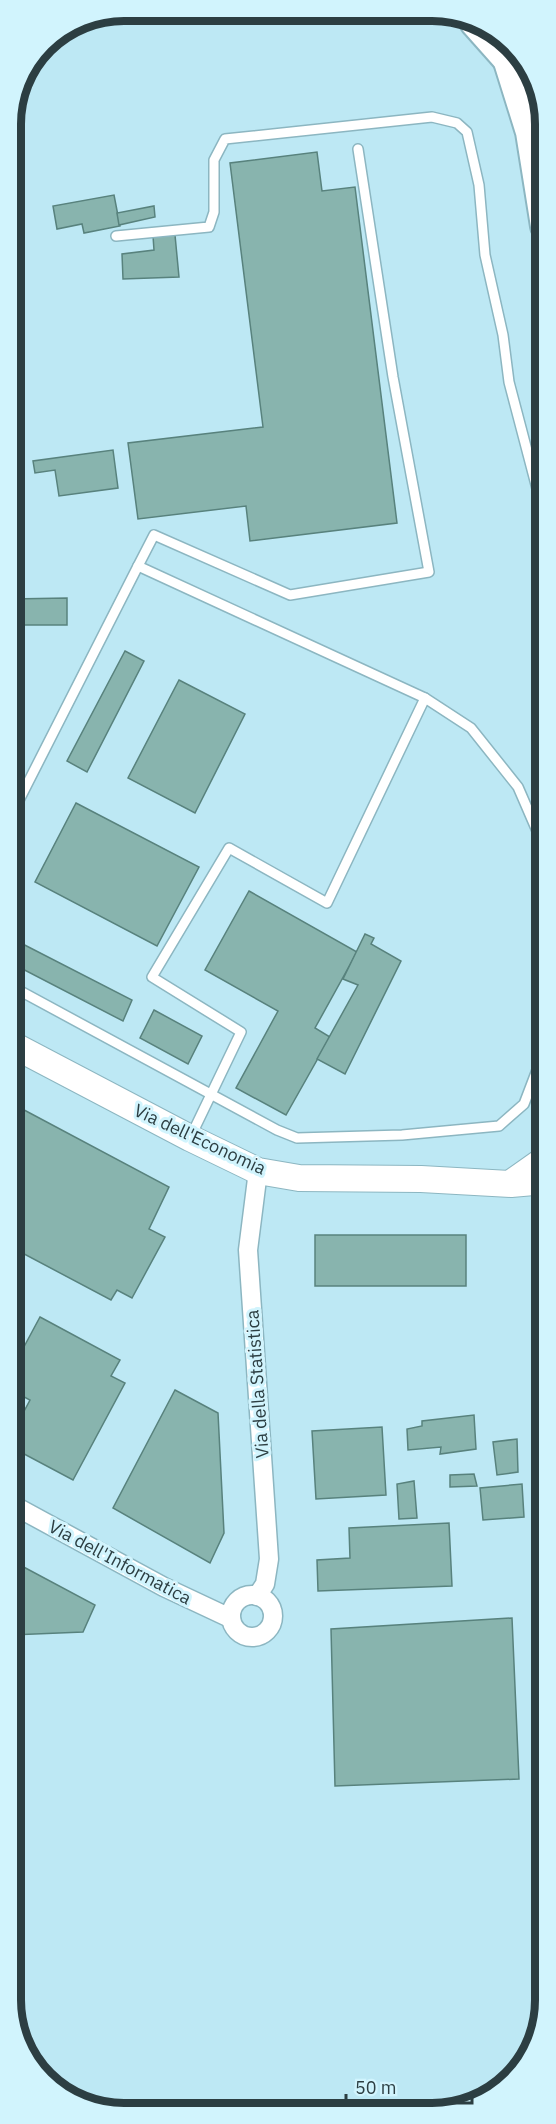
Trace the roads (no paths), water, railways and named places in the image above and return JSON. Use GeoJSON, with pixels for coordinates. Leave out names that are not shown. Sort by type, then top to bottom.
{"type":"FeatureCollection","features":[{"type":"Feature","properties":{"kind":"main road"},"geometry":{"type":"LineString","coordinates":[[505,51],[530,132],[535,166]]}},
{"type":"Feature","properties":{"kind":"main road","name":"Via dell'Economia"},"geometry":{"type":"LineString","coordinates":[[21,1049],[190,1138],[258,1170],[298,1178],[421,1179],[511,1184],[535,1182]]}},
{"type":"Feature","properties":{"kind":"main road"},"geometry":{"type":"LineString","coordinates":[[511,1184],[535,1166]]}},
{"type":"Feature","properties":{"kind":"street","name":"Via della Statistica"},"geometry":{"type":"LineString","coordinates":[[257,1596],[265,1584],[269,1559],[248,1250],[258,1170]]}},
{"type":"Feature","properties":{"kind":"street","name":"Via dell'Informatica"},"geometry":{"type":"LineString","coordinates":[[21,1509],[164,1587],[230,1618]]}},
{"type":"Feature","properties":{"kind":"street"},"geometry":{"type":"LineString","coordinates":[[257,1596],[268,1603],[273,1615],[270,1628],[265,1633],[247,1637],[236,1630],[230,1618],[238,1600],[257,1596]]}},
{"type":"Feature","properties":{"kind":"lane"},"geometry":{"type":"LineString","coordinates":[[116,236],[209,227],[214,212],[214,160],[225,140],[432,117],[457,123],[467,132],[479,185],[485,255],[503,334],[508,382],[535,482]]}},
{"type":"Feature","properties":{"kind":"lane"},"geometry":{"type":"LineString","coordinates":[[21,796],[154,535],[290,595],[429,573],[393,376],[358,149]]}},
{"type":"Feature","properties":{"kind":"lane"},"geometry":{"type":"LineString","coordinates":[[138,566],[425,698],[471,728],[518,787],[535,826]]}},
{"type":"Feature","properties":{"kind":"lane"},"geometry":{"type":"LineString","coordinates":[[190,1138],[241,1032],[152,977],[229,848],[327,903],[425,698]]}},
{"type":"Feature","properties":{"kind":"lane"},"geometry":{"type":"LineString","coordinates":[[21,991],[277,1130],[297,1138],[402,1135],[499,1126],[524,1104],[535,1075]]}}]}
